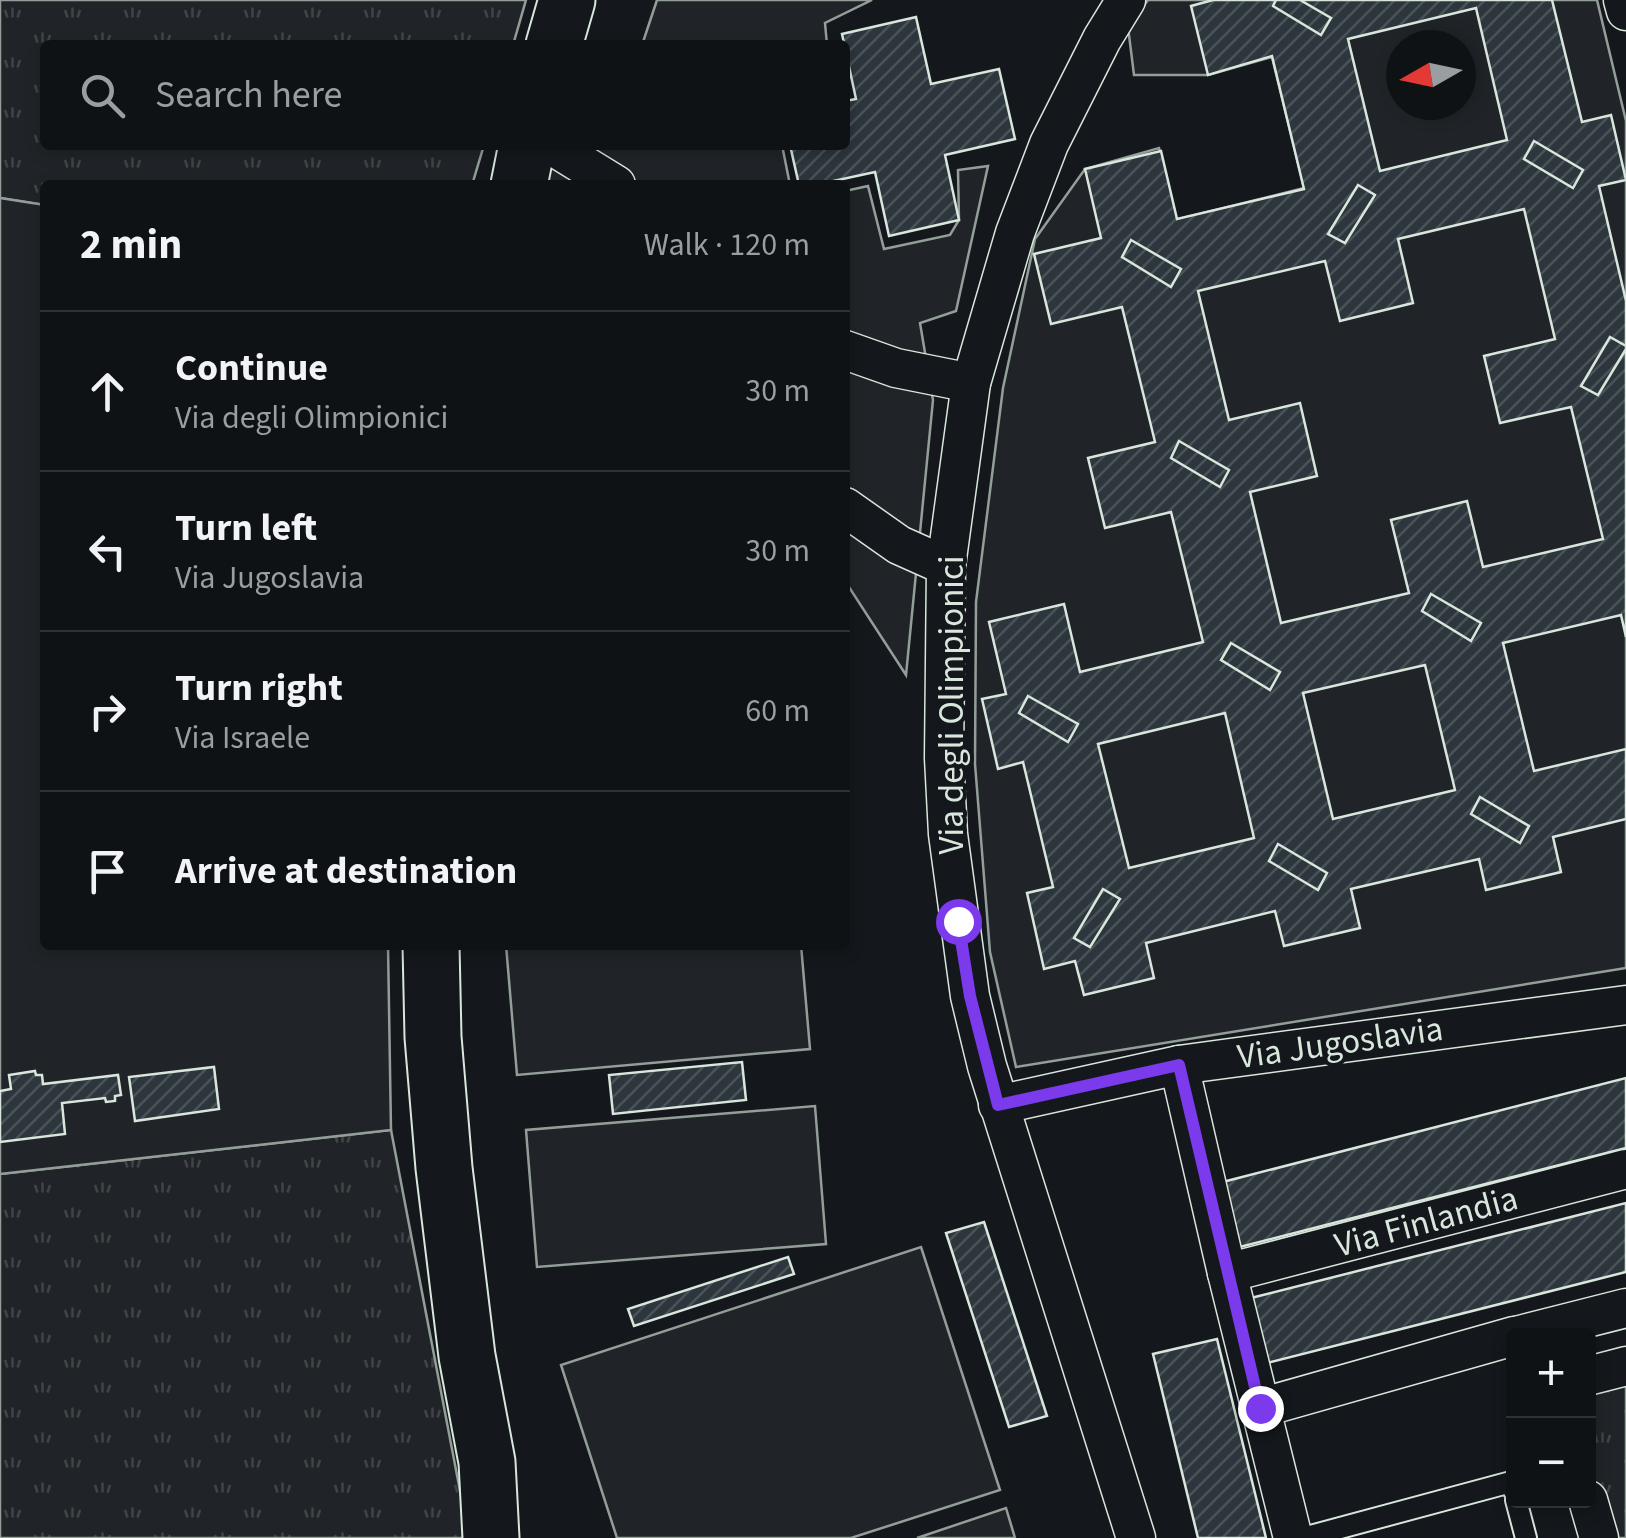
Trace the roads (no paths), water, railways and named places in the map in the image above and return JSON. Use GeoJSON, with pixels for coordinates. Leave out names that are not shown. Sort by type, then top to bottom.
{"type":"FeatureCollection","features":[{"type":"Feature","properties":{"kind":"main road"},"geometry":{"type":"LineString","coordinates":[[555,40],[567,0]]}},
{"type":"Feature","properties":{"kind":"main road"},"geometry":{"type":"LineString","coordinates":[[519,180],[526,150]]}},
{"type":"Feature","properties":{"kind":"main road"},"geometry":{"type":"LineString","coordinates":[[430,950],[444,1168],[467,1356],[487,1462],[491,1538]]}},
{"type":"Feature","properties":{"kind":"main road"},"geometry":{"type":"LineString","coordinates":[[487,1462],[514,1538]]}},
{"type":"Feature","properties":{"kind":"street","name":"Via degli Olimpionici"},"geometry":{"type":"LineString","coordinates":[[1126,0],[1102,39],[1027,195],[971,382],[946,566],[944,758],[948,834],[970,996],[998,1105],[1136,1538]]}},
{"type":"Feature","properties":{"kind":"street"},"geometry":{"type":"LineString","coordinates":[[1624,0],[1626,10]]}},
{"type":"Feature","properties":{"kind":"street"},"geometry":{"type":"LineString","coordinates":[[559,150],[608,180]]}},
{"type":"Feature","properties":{"kind":"street"},"geometry":{"type":"LineString","coordinates":[[850,352],[896,368],[971,382]]}},
{"type":"Feature","properties":{"kind":"street"},"geometry":{"type":"LineString","coordinates":[[850,511],[899,545],[946,566]]}},
{"type":"Feature","properties":{"kind":"street","name":"Via Jugoslavia"},"geometry":{"type":"LineString","coordinates":[[998,1105],[1179,1065],[1626,1004]]}},
{"type":"Feature","properties":{"kind":"street"},"geometry":{"type":"LineString","coordinates":[[1179,1065],[1226,1273],[1293,1538]]}},
{"type":"Feature","properties":{"kind":"street","name":"Via Finlandia"},"geometry":{"type":"LineString","coordinates":[[1226,1273],[1626,1169]]}},
{"type":"Feature","properties":{"kind":"street"},"geometry":{"type":"LineString","coordinates":[[1550,1328],[1626,1308]]}},
{"type":"Feature","properties":{"kind":"street"},"geometry":{"type":"LineString","coordinates":[[1260,1408],[1506,1340]]}},
{"type":"Feature","properties":{"kind":"street"},"geometry":{"type":"LineString","coordinates":[[1596,1374],[1626,1366]]}},
{"type":"Feature","properties":{"kind":"street"},"geometry":{"type":"LineString","coordinates":[[1590,1508],[1599,1538]]}},
{"type":"Feature","properties":{"kind":"lane"},"geometry":{"type":"LineString","coordinates":[[1302,1538],[1506,1483]]}},
{"type":"Feature","properties":{"kind":"lane"},"geometry":{"type":"LineString","coordinates":[[1518,1508],[1526,1538]]}}]}
